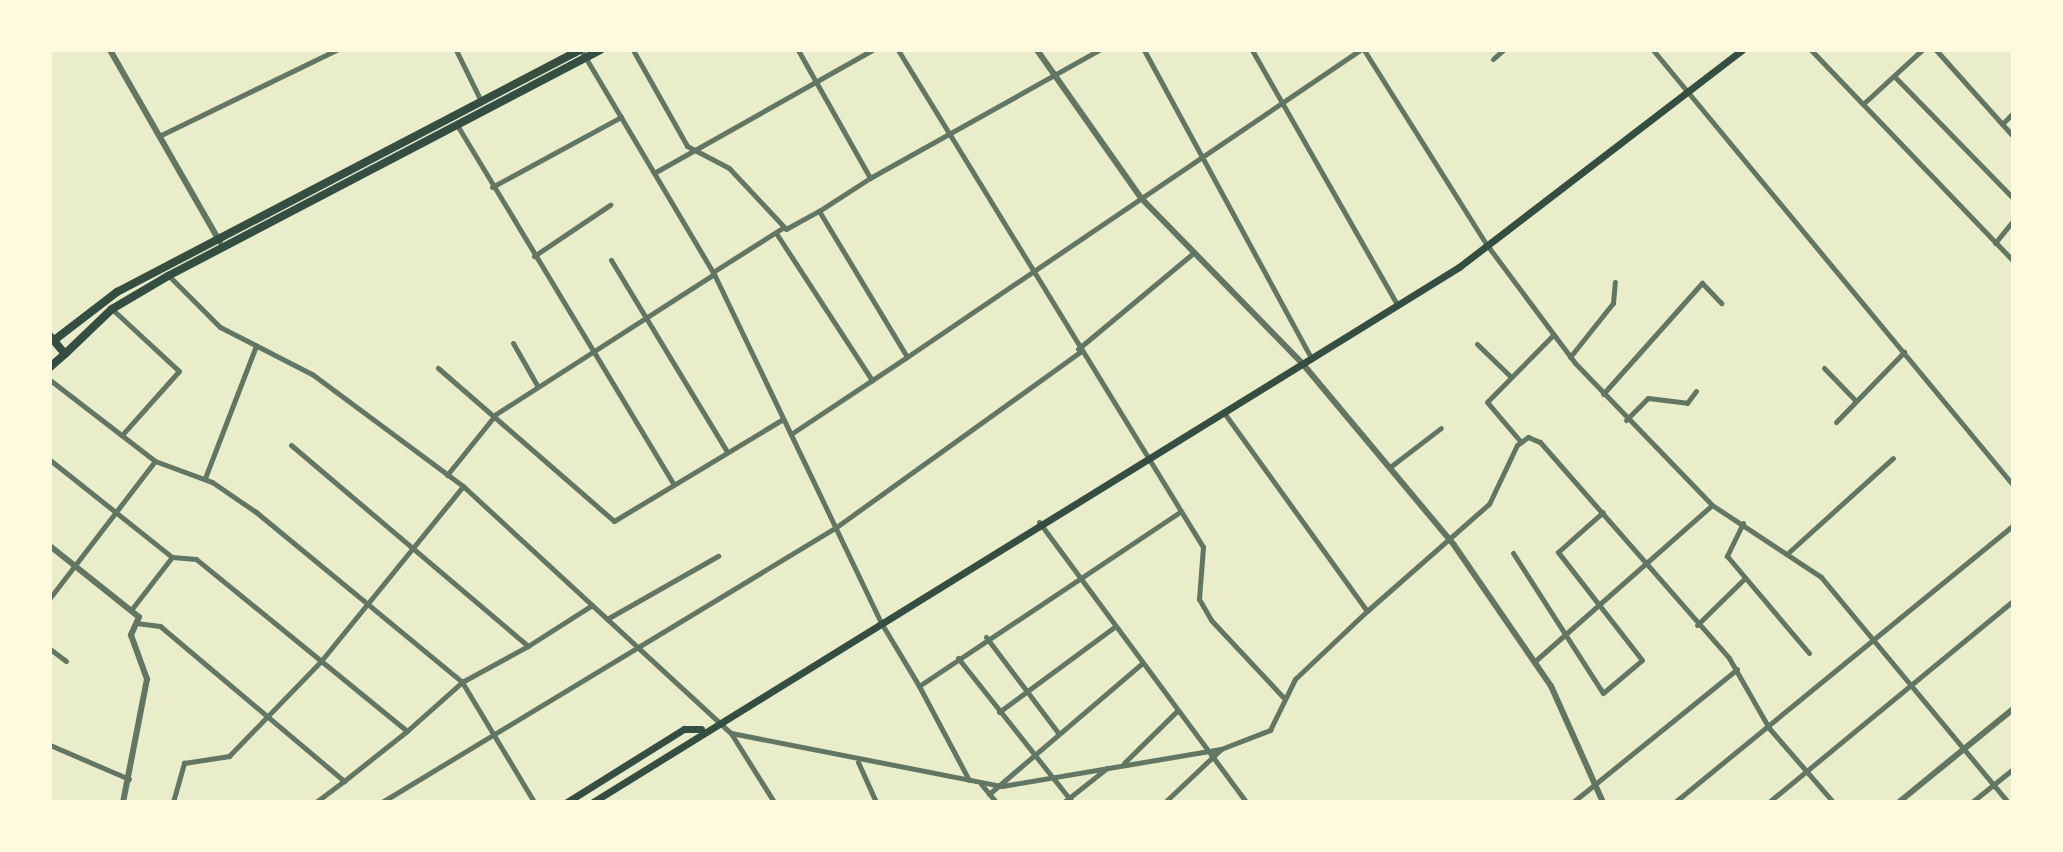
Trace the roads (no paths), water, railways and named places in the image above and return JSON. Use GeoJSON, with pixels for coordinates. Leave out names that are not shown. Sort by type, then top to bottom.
{"type":"FeatureCollection","features":[{"type":"Feature","properties":{"kind":"main road"},"geometry":{"type":"LineString","coordinates":[[65,354],[54,337],[108,297],[480,99],[582,52],[601,50]]}},
{"type":"Feature","properties":{"kind":"main road"},"geometry":{"type":"LineString","coordinates":[[567,802],[684,729],[701,729],[718,720],[1144,456],[1397,304],[1487,245],[1737,51]]}},
{"type":"Feature","properties":{"kind":"main road"},"geometry":{"type":"LineString","coordinates":[[50,378],[53,367],[112,309],[168,276],[457,125],[582,52]]}},
{"type":"Feature","properties":{"kind":"main road"},"geometry":{"type":"LineString","coordinates":[[593,802],[693,743],[701,729]]}},
{"type":"Feature","properties":{"kind":"street"},"geometry":{"type":"LineString","coordinates":[[110,50],[223,249]]}},
{"type":"Feature","properties":{"kind":"street"},"geometry":{"type":"LineString","coordinates":[[159,136],[336,50]]}},
{"type":"Feature","properties":{"kind":"street"},"geometry":{"type":"LineString","coordinates":[[456,50],[480,99]]}},
{"type":"Feature","properties":{"kind":"street"},"geometry":{"type":"LineString","coordinates":[[633,50],[671,124],[695,149],[729,168],[784,227]]}},
{"type":"Feature","properties":{"kind":"street"},"geometry":{"type":"LineString","coordinates":[[798,50],[870,178]]}},
{"type":"Feature","properties":{"kind":"street"},"geometry":{"type":"LineString","coordinates":[[654,173],[872,50]]}},
{"type":"Feature","properties":{"kind":"street"},"geometry":{"type":"LineString","coordinates":[[898,50],[945,134],[1203,547],[1199,599],[1223,636],[1283,697]]}},
{"type":"Feature","properties":{"kind":"street"},"geometry":{"type":"LineString","coordinates":[[1037,50],[1052,76],[1141,198],[1192,254],[1302,363],[1450,541],[1534,662],[1603,802]]}},
{"type":"Feature","properties":{"kind":"street"},"geometry":{"type":"LineString","coordinates":[[447,475],[496,414],[591,348],[784,227],[819,211],[945,134],[1099,50]]}},
{"type":"Feature","properties":{"kind":"street"},"geometry":{"type":"LineString","coordinates":[[1144,50],[1311,358]]}},
{"type":"Feature","properties":{"kind":"street"},"geometry":{"type":"LineString","coordinates":[[1252,50],[1397,304]]}},
{"type":"Feature","properties":{"kind":"street"},"geometry":{"type":"LineString","coordinates":[[791,434],[1032,275],[1362,50],[1487,245],[1570,357],[1626,420],[1712,505],[1789,552],[1876,639],[1962,750],[2008,802]]}},
{"type":"Feature","properties":{"kind":"street"},"geometry":{"type":"LineString","coordinates":[[1493,59],[1503,50]]}},
{"type":"Feature","properties":{"kind":"street"},"geometry":{"type":"LineString","coordinates":[[1653,50],[2013,485]]}},
{"type":"Feature","properties":{"kind":"street"},"geometry":{"type":"LineString","coordinates":[[1811,50],[2013,261]]}},
{"type":"Feature","properties":{"kind":"street"},"geometry":{"type":"LineString","coordinates":[[1863,104],[1922,50]]}},
{"type":"Feature","properties":{"kind":"street"},"geometry":{"type":"LineString","coordinates":[[1936,50],[2013,136]]}},
{"type":"Feature","properties":{"kind":"street"},"geometry":{"type":"LineString","coordinates":[[582,52],[713,273],[880,621],[970,781]]}},
{"type":"Feature","properties":{"kind":"street"},"geometry":{"type":"LineString","coordinates":[[1894,76],[2013,198]]}},
{"type":"Feature","properties":{"kind":"street"},"geometry":{"type":"LineString","coordinates":[[2002,124],[2013,113]]}},
{"type":"Feature","properties":{"kind":"street"},"geometry":{"type":"LineString","coordinates":[[492,187],[621,117]]}},
{"type":"Feature","properties":{"kind":"street"},"geometry":{"type":"LineString","coordinates":[[457,125],[673,483]]}},
{"type":"Feature","properties":{"kind":"street"},"geometry":{"type":"LineString","coordinates":[[534,256],[610,205]]}},
{"type":"Feature","properties":{"kind":"street"},"geometry":{"type":"LineString","coordinates":[[819,211],[907,357]]}},
{"type":"Feature","properties":{"kind":"street"},"geometry":{"type":"LineString","coordinates":[[1995,243],[2013,221]]}},
{"type":"Feature","properties":{"kind":"street"},"geometry":{"type":"LineString","coordinates":[[776,233],[872,380]]}},
{"type":"Feature","properties":{"kind":"street"},"geometry":{"type":"LineString","coordinates":[[382,802],[835,528],[1079,351],[1192,254]]}},
{"type":"Feature","properties":{"kind":"street"},"geometry":{"type":"LineString","coordinates":[[611,260],[726,450]]}},
{"type":"Feature","properties":{"kind":"street"},"geometry":{"type":"LineString","coordinates":[[168,276],[220,327],[312,374],[463,486],[731,733],[774,802]]}},
{"type":"Feature","properties":{"kind":"street"},"geometry":{"type":"LineString","coordinates":[[1570,357],[1613,303],[1615,282]]}},
{"type":"Feature","properties":{"kind":"street"},"geometry":{"type":"LineString","coordinates":[[1603,394],[1702,283],[1721,303]]}},
{"type":"Feature","properties":{"kind":"street"},"geometry":{"type":"LineString","coordinates":[[112,309],[179,371],[122,435]]}},
{"type":"Feature","properties":{"kind":"street"},"geometry":{"type":"LineString","coordinates":[[1553,335],[1487,402],[1521,442],[1540,442],[1603,512],[1737,669],[1769,728],[1833,802]]}},
{"type":"Feature","properties":{"kind":"street"},"geometry":{"type":"LineString","coordinates":[[513,343],[537,385]]}},
{"type":"Feature","properties":{"kind":"street"},"geometry":{"type":"LineString","coordinates":[[1477,344],[1510,376]]}},
{"type":"Feature","properties":{"kind":"street"},"geometry":{"type":"LineString","coordinates":[[205,478],[256,346]]}},
{"type":"Feature","properties":{"kind":"street"},"geometry":{"type":"LineString","coordinates":[[1836,422],[1904,352]]}},
{"type":"Feature","properties":{"kind":"street"},"geometry":{"type":"LineString","coordinates":[[438,368],[496,414],[614,521],[726,450],[783,419]]}},
{"type":"Feature","properties":{"kind":"street"},"geometry":{"type":"LineString","coordinates":[[1824,368],[1856,401]]}},
{"type":"Feature","properties":{"kind":"street"},"geometry":{"type":"LineString","coordinates":[[50,378],[155,461],[205,478],[462,682],[534,802]]}},
{"type":"Feature","properties":{"kind":"street"},"geometry":{"type":"LineString","coordinates":[[1626,420],[1648,398],[1687,403],[1696,391]]}},
{"type":"Feature","properties":{"kind":"street"},"geometry":{"type":"LineString","coordinates":[[1222,410],[1367,611]]}},
{"type":"Feature","properties":{"kind":"street"},"geometry":{"type":"LineString","coordinates":[[1390,467],[1441,428]]}},
{"type":"Feature","properties":{"kind":"street"},"geometry":{"type":"LineString","coordinates":[[1165,802],[1221,749],[1270,730],[1283,697],[1367,611],[1489,504],[1521,442]]}},
{"type":"Feature","properties":{"kind":"street"},"geometry":{"type":"LineString","coordinates":[[291,445],[528,646]]}},
{"type":"Feature","properties":{"kind":"street"},"geometry":{"type":"LineString","coordinates":[[1789,552],[1893,458]]}},
{"type":"Feature","properties":{"kind":"street"},"geometry":{"type":"LineString","coordinates":[[50,460],[172,557],[196,559],[407,731]]}},
{"type":"Feature","properties":{"kind":"street"},"geometry":{"type":"LineString","coordinates":[[50,598],[155,461]]}},
{"type":"Feature","properties":{"kind":"street"},"geometry":{"type":"LineString","coordinates":[[173,802],[184,763],[229,756],[321,661],[463,486]]}},
{"type":"Feature","properties":{"kind":"street"},"geometry":{"type":"LineString","coordinates":[[1534,662],[1712,505]]}},
{"type":"Feature","properties":{"kind":"street"},"geometry":{"type":"LineString","coordinates":[[919,686],[986,637],[1180,512]]}},
{"type":"Feature","properties":{"kind":"street"},"geometry":{"type":"LineString","coordinates":[[1513,553],[1603,693],[1642,660],[1558,552],[1603,512]]}},
{"type":"Feature","properties":{"kind":"street"},"geometry":{"type":"LineString","coordinates":[[1039,522],[1075,580],[1206,748],[1209,760],[1246,802]]}},
{"type":"Feature","properties":{"kind":"street"},"geometry":{"type":"LineString","coordinates":[[1743,523],[1727,556],[1809,653]]}},
{"type":"Feature","properties":{"kind":"street"},"geometry":{"type":"LineString","coordinates":[[1675,802],[2013,525]]}},
{"type":"Feature","properties":{"kind":"street"},"geometry":{"type":"LineString","coordinates":[[50,546],[131,610],[136,623],[131,635],[147,679],[123,802]]}},
{"type":"Feature","properties":{"kind":"street"},"geometry":{"type":"LineString","coordinates":[[607,619],[718,556]]}},
{"type":"Feature","properties":{"kind":"street"},"geometry":{"type":"LineString","coordinates":[[131,610],[172,557]]}},
{"type":"Feature","properties":{"kind":"street"},"geometry":{"type":"LineString","coordinates":[[1697,625],[1744,579]]}},
{"type":"Feature","properties":{"kind":"street"},"geometry":{"type":"LineString","coordinates":[[1769,802],[2013,601]]}},
{"type":"Feature","properties":{"kind":"street"},"geometry":{"type":"LineString","coordinates":[[316,802],[407,731],[462,682],[528,646],[592,605]]}},
{"type":"Feature","properties":{"kind":"street"},"geometry":{"type":"LineString","coordinates":[[136,623],[160,626],[344,781]]}},
{"type":"Feature","properties":{"kind":"street"},"geometry":{"type":"LineString","coordinates":[[999,712],[1113,628]]}},
{"type":"Feature","properties":{"kind":"street"},"geometry":{"type":"LineString","coordinates":[[986,637],[1059,734]]}},
{"type":"Feature","properties":{"kind":"street"},"geometry":{"type":"LineString","coordinates":[[50,649],[66,661]]}},
{"type":"Feature","properties":{"kind":"street"},"geometry":{"type":"LineString","coordinates":[[958,658],[1068,801],[1109,766]]}},
{"type":"Feature","properties":{"kind":"street"},"geometry":{"type":"LineString","coordinates":[[990,794],[1141,664]]}},
{"type":"Feature","properties":{"kind":"street"},"geometry":{"type":"LineString","coordinates":[[1573,802],[1737,669]]}},
{"type":"Feature","properties":{"kind":"street"},"geometry":{"type":"LineString","coordinates":[[1899,802],[2013,709]]}},
{"type":"Feature","properties":{"kind":"street"},"geometry":{"type":"LineString","coordinates":[[1124,763],[1177,711]]}},
{"type":"Feature","properties":{"kind":"street"},"geometry":{"type":"LineString","coordinates":[[731,733],[858,761],[1002,786],[1206,748],[1221,749]]}},
{"type":"Feature","properties":{"kind":"street"},"geometry":{"type":"LineString","coordinates":[[50,745],[129,779]]}},
{"type":"Feature","properties":{"kind":"street"},"geometry":{"type":"LineString","coordinates":[[858,761],[876,802]]}},
{"type":"Feature","properties":{"kind":"street"},"geometry":{"type":"LineString","coordinates":[[1972,802],[2013,769]]}},
{"type":"Feature","properties":{"kind":"street"},"geometry":{"type":"LineString","coordinates":[[980,783],[996,802]]}}]}
